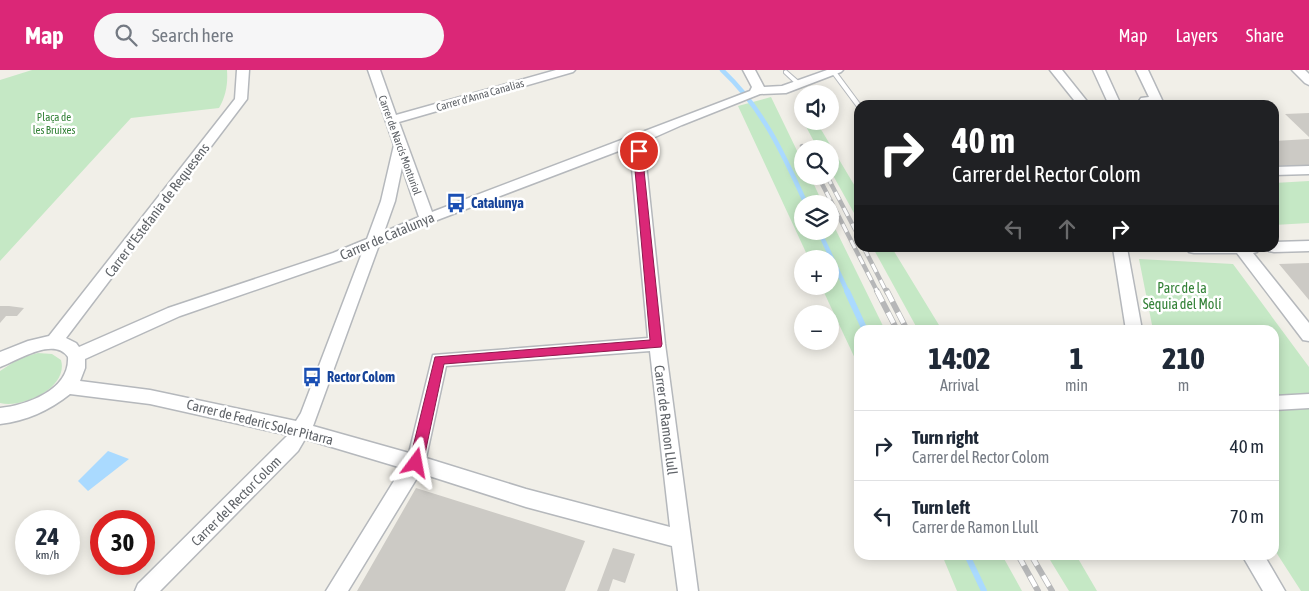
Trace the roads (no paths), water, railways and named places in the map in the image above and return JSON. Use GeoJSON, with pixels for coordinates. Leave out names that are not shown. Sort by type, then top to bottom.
{"type":"FeatureCollection","features":[{"type":"Feature","properties":{"kind":"street","name":"Carrer d'Estefania de Requesens"},"geometry":{"type":"LineString","coordinates":[[53,343],[241,99],[243,70]]}},
{"type":"Feature","properties":{"kind":"street","name":"Carrer de Narcís Monturiol"},"geometry":{"type":"LineString","coordinates":[[374,70],[427,219]]}},
{"type":"Feature","properties":{"kind":"street","name":"Carrer d'Anna Canalias"},"geometry":{"type":"LineString","coordinates":[[391,120],[569,70]]}},
{"type":"Feature","properties":{"kind":"street"},"geometry":{"type":"LineString","coordinates":[[749,70],[758,87],[756,92]]}},
{"type":"Feature","properties":{"kind":"street","name":"Carrer de Catalunya"},"geometry":{"type":"LineString","coordinates":[[800,85],[835,70]]}},
{"type":"Feature","properties":{"kind":"street"},"geometry":{"type":"LineString","coordinates":[[1056,70],[1080,100]]}},
{"type":"Feature","properties":{"kind":"street"},"geometry":{"type":"LineString","coordinates":[[1099,70],[1113,100]]}},
{"type":"Feature","properties":{"kind":"street"},"geometry":{"type":"LineString","coordinates":[[1142,70],[1151,100]]}},
{"type":"Feature","properties":{"kind":"street"},"geometry":{"type":"LineString","coordinates":[[1298,70],[1309,81]]}},
{"type":"Feature","properties":{"kind":"street","name":"Carrer de Catalunya"},"geometry":{"type":"LineString","coordinates":[[76,355],[174,312],[338,257],[427,219],[652,134],[756,92],[782,90],[794,87]]}},
{"type":"Feature","properties":{"kind":"street","name":"Carrer de Ramon Llull"},"geometry":{"type":"LineString","coordinates":[[652,134],[642,146],[638,158],[657,344],[688,591]]}},
{"type":"Feature","properties":{"kind":"street","name":"Carrer del Rector Colom"},"geometry":{"type":"LineString","coordinates":[[145,591],[292,445],[301,430],[309,416],[388,201],[400,146]]}},
{"type":"Feature","properties":{"kind":"street"},"geometry":{"type":"LineString","coordinates":[[1279,171],[1309,170]]}},
{"type":"Feature","properties":{"kind":"street"},"geometry":{"type":"LineString","coordinates":[[1279,247],[1309,246]]}},
{"type":"Feature","properties":{"kind":"street"},"geometry":{"type":"LineString","coordinates":[[1121,252],[1133,325]]}},
{"type":"Feature","properties":{"kind":"street"},"geometry":{"type":"LineString","coordinates":[[1244,252],[1309,335]]}},
{"type":"Feature","properties":{"kind":"street"},"geometry":{"type":"LineString","coordinates":[[0,360],[24,347],[53,343],[63,345],[76,355],[73,376],[55,396],[25,412],[0,416]]}},
{"type":"Feature","properties":{"kind":"street"},"geometry":{"type":"LineString","coordinates":[[336,591],[416,463],[439,360],[657,344]]}},
{"type":"Feature","properties":{"kind":"street","name":"Carrer de Federic Soler Pitarra"},"geometry":{"type":"LineString","coordinates":[[66,386],[178,402],[301,430],[378,454],[416,463],[526,498],[681,539]]}},
{"type":"Feature","properties":{"kind":"street"},"geometry":{"type":"LineString","coordinates":[[1279,402],[1309,401]]}},
{"type":"Feature","properties":{"kind":"street"},"geometry":{"type":"LineString","coordinates":[[1255,560],[1275,591]]}},
{"type":"Feature","properties":{"kind":"lane"},"geometry":{"type":"LineString","coordinates":[[835,70],[855,100]]}},
{"type":"Feature","properties":{"kind":"lane"},"geometry":{"type":"LineString","coordinates":[[786,72],[800,85]]}},
{"type":"Feature","properties":{"kind":"water"},"geometry":{"type":"Polygon","coordinates":[[[108,451],[129,459],[88,491],[78,481],[108,451]]]}},
{"type":"Feature","properties":{"kind":"waterway"},"geometry":{"type":"LineString","coordinates":[[722,70],[749,100],[771,132],[802,195]]}},
{"type":"Feature","properties":{"kind":"waterway"},"geometry":{"type":"LineString","coordinates":[[823,240],[848,293]]}},
{"type":"Feature","properties":{"kind":"waterway"},"geometry":{"type":"LineString","coordinates":[[847,291],[863,325]]}},
{"type":"Feature","properties":{"kind":"waterway"},"geometry":{"type":"LineString","coordinates":[[969,560],[984,591]]}},
{"type":"Feature","properties":{"kind":"railway"},"geometry":{"type":"LineString","coordinates":[[823,185],[854,246]]}},
{"type":"Feature","properties":{"kind":"railway"},"geometry":{"type":"LineString","coordinates":[[832,185],[854,227]]}},
{"type":"Feature","properties":{"kind":"railway"},"geometry":{"type":"LineString","coordinates":[[857,252],[878,293]]}},
{"type":"Feature","properties":{"kind":"railway"},"geometry":{"type":"LineString","coordinates":[[866,252],[887,293]]}},
{"type":"Feature","properties":{"kind":"railway"},"geometry":{"type":"LineString","coordinates":[[877,291],[894,325]]}},
{"type":"Feature","properties":{"kind":"railway"},"geometry":{"type":"LineString","coordinates":[[887,291],[904,325]]}},
{"type":"Feature","properties":{"kind":"railway"},"geometry":{"type":"LineString","coordinates":[[1021,560],[1038,591]]}},
{"type":"Feature","properties":{"kind":"railway"},"geometry":{"type":"LineString","coordinates":[[1034,560],[1052,591]]}},
{"type":"Feature","properties":{"kind":"place","name":"Catalunya"},"geometry":{"type":"Point","coordinates":[456,203]}},
{"type":"Feature","properties":{"kind":"place","name":"Rector Colom"},"geometry":{"type":"Point","coordinates":[312,377]}},
{"type":"Feature","properties":{"kind":"park label","name":"Plaça de les Bruixes"},"geometry":{"type":"Point","coordinates":[54,123]}},
{"type":"Feature","properties":{"kind":"park label","name":"Parc de la Sèquia del Molí"},"geometry":{"type":"Point","coordinates":[1182,296]}}]}
